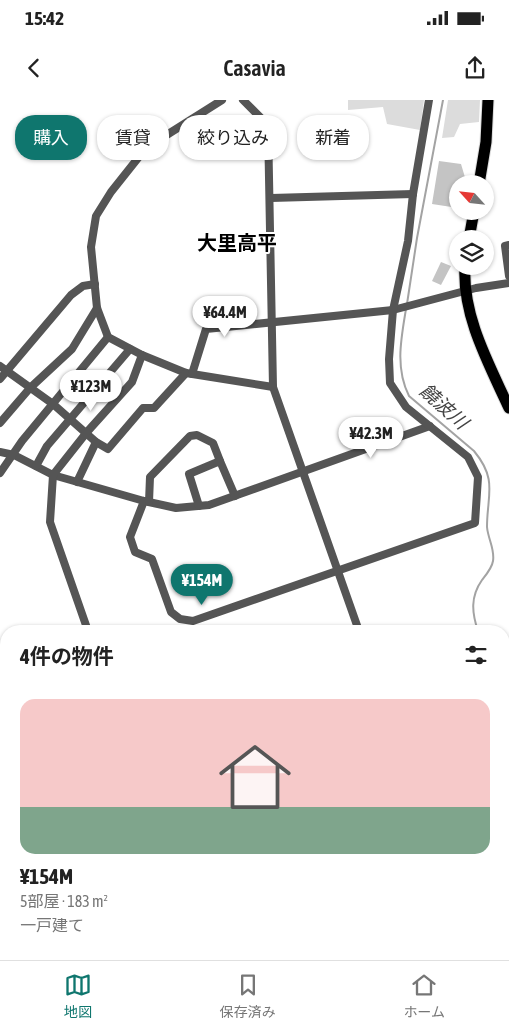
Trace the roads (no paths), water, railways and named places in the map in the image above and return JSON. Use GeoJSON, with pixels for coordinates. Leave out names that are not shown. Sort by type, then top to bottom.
{"type":"FeatureCollection","features":[{"type":"Feature","properties":{"kind":"main road"},"geometry":{"type":"LineString","coordinates":[[480,175],[486,142],[488,100]]}},
{"type":"Feature","properties":{"kind":"main road"},"geometry":{"type":"LineString","coordinates":[[465,275],[466,292],[477,335],[509,408]]}},
{"type":"Feature","properties":{"kind":"street"},"geometry":{"type":"LineString","coordinates":[[222,100],[146,148],[111,192],[96,216],[91,247],[97,308],[108,337],[142,355],[189,373],[274,387]]}},
{"type":"Feature","properties":{"kind":"street"},"geometry":{"type":"LineString","coordinates":[[242,100],[268,125],[274,387],[357,625]]}},
{"type":"Feature","properties":{"kind":"street"},"geometry":{"type":"LineString","coordinates":[[235,496],[213,443],[197,435],[190,436],[150,477],[146,501],[130,537],[135,552],[152,559],[171,612],[180,619],[193,622],[475,523],[478,477],[468,457],[406,408],[390,383],[389,360],[393,310],[408,241],[413,194],[429,100]]}},
{"type":"Feature","properties":{"kind":"street"},"geometry":{"type":"LineString","coordinates":[[271,198],[413,194]]}},
{"type":"Feature","properties":{"kind":"street"},"geometry":{"type":"LineString","coordinates":[[509,245],[505,246],[509,276]]}},
{"type":"Feature","properties":{"kind":"street"},"geometry":{"type":"LineString","coordinates":[[0,366],[53,404],[87,432],[96,442],[108,449],[143,408],[154,408],[189,373],[206,329],[393,310],[476,288],[509,283]]}},
{"type":"Feature","properties":{"kind":"street"},"geometry":{"type":"LineString","coordinates":[[0,379],[8,372],[71,295],[83,286],[95,284]]}},
{"type":"Feature","properties":{"kind":"street"},"geometry":{"type":"LineString","coordinates":[[0,424],[30,388],[72,349],[97,308]]}},
{"type":"Feature","properties":{"kind":"street"},"geometry":{"type":"LineString","coordinates":[[0,474],[22,441],[108,337]]}},
{"type":"Feature","properties":{"kind":"street"},"geometry":{"type":"LineString","coordinates":[[36,466],[47,446],[130,349]]}},
{"type":"Feature","properties":{"kind":"street"},"geometry":{"type":"LineString","coordinates":[[86,625],[50,522],[53,475],[87,432],[132,382],[142,355]]}},
{"type":"Feature","properties":{"kind":"street"},"geometry":{"type":"LineString","coordinates":[[0,452],[14,455],[53,475],[176,508],[209,505],[430,426]]}},
{"type":"Feature","properties":{"kind":"street"},"geometry":{"type":"LineString","coordinates":[[77,482],[96,442]]}},
{"type":"Feature","properties":{"kind":"street"},"geometry":{"type":"LineString","coordinates":[[199,506],[189,474],[220,461]]}},
{"type":"Feature","properties":{"kind":"waterway","name":"饒波川"},"geometry":{"type":"LineString","coordinates":[[407,304],[417,238],[443,100]]}},
{"type":"Feature","properties":{"kind":"waterway","name":"饒波川"},"geometry":{"type":"LineString","coordinates":[[406,309],[400,353],[402,375],[409,396],[474,451],[489,479],[487,527],[493,561],[475,593],[473,611],[476,625]]}},
{"type":"Feature","properties":{"kind":"district","name":"大里高平"},"geometry":{"type":"Point","coordinates":[237,242]}}]}
